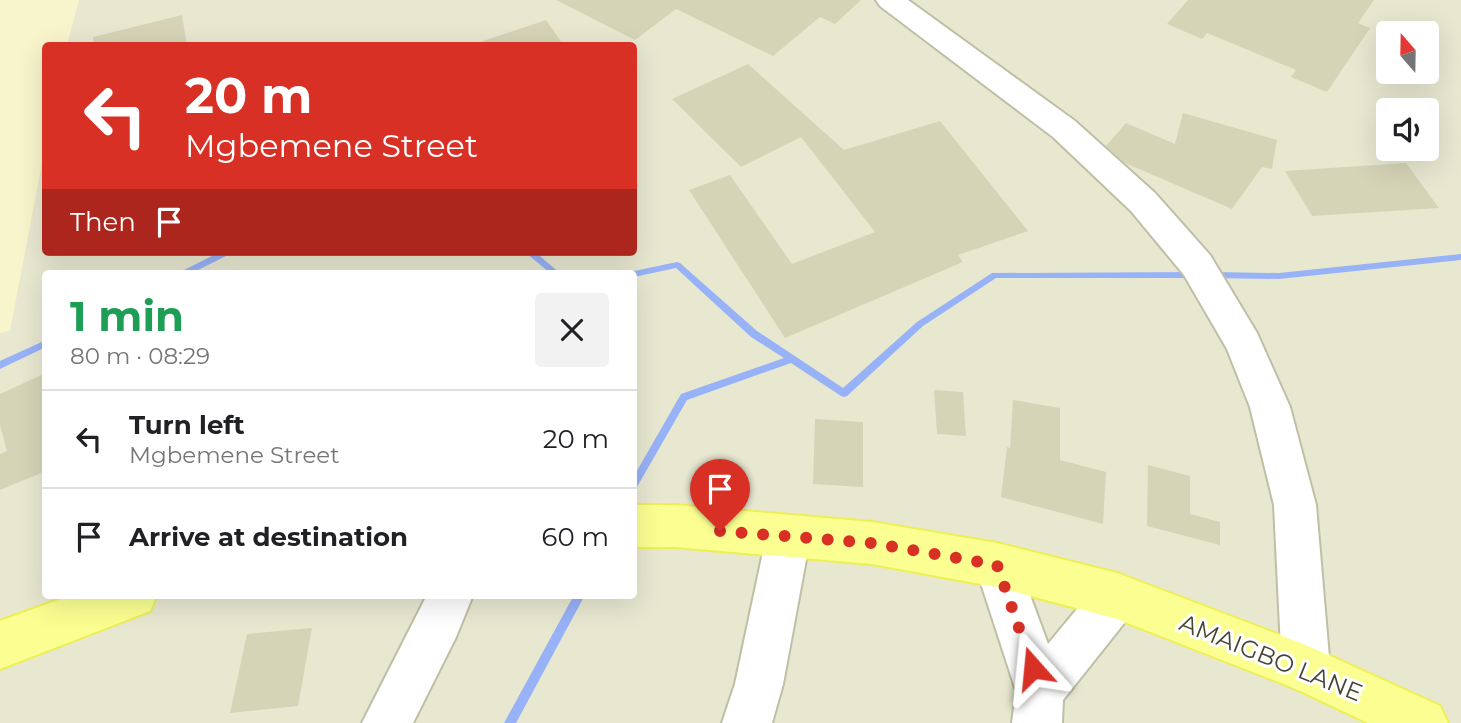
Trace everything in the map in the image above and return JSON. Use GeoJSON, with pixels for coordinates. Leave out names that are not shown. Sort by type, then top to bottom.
{"type":"FeatureCollection","features":[{"type":"Feature","properties":{"kind":"main road","name":"AMAIGBO LANE"},"geometry":{"type":"LineString","coordinates":[[637,526],[675,526],[872,543],[997,565],[1117,596],[1307,669],[1423,723]]}},
{"type":"Feature","properties":{"kind":"main road"},"geometry":{"type":"LineString","coordinates":[[0,645],[123,599]]}},
{"type":"Feature","properties":{"kind":"street"},"geometry":{"type":"LineString","coordinates":[[890,0],[1064,129],[1143,202],[1197,265],[1244,344],[1270,407],[1295,505],[1307,669]]}},
{"type":"Feature","properties":{"kind":"street"},"geometry":{"type":"LineString","coordinates":[[747,723],[759,684],[788,537]]}},
{"type":"Feature","properties":{"kind":"street"},"geometry":{"type":"LineString","coordinates":[[997,565],[1039,707]]}},
{"type":"Feature","properties":{"kind":"street"},"geometry":{"type":"LineString","coordinates":[[1039,707],[1117,596]]}},
{"type":"Feature","properties":{"kind":"street"},"geometry":{"type":"LineString","coordinates":[[387,723],[440,621],[448,599]]}},
{"type":"Feature","properties":{"kind":"shaded area"},"geometry":{"type":"Polygon","coordinates":[[[0,0],[1461,0],[1461,723],[0,723],[0,0]]]}},
{"type":"Feature","properties":{"kind":"shaded area"},"geometry":{"type":"Polygon","coordinates":[[[0,0],[79,0],[68,42],[42,42],[42,163],[10,331],[0,333],[0,0]]]}},
{"type":"Feature","properties":{"kind":"building"},"geometry":{"type":"Polygon","coordinates":[[[556,0],[861,0],[835,24],[820,17],[773,56],[676,9],[635,40],[556,0]]]}},
{"type":"Feature","properties":{"kind":"building"},"geometry":{"type":"Polygon","coordinates":[[[1188,0],[1374,0],[1358,23],[1370,28],[1327,92],[1291,77],[1296,70],[1207,33],[1202,39],[1167,24],[1188,0]]]}},
{"type":"Feature","properties":{"kind":"building"},"geometry":{"type":"Polygon","coordinates":[[[182,15],[186,42],[94,42],[93,37],[182,15]]]}},
{"type":"Feature","properties":{"kind":"building"},"geometry":{"type":"Polygon","coordinates":[[[546,20],[561,42],[483,42],[546,20]]]}},
{"type":"Feature","properties":{"kind":"building"},"geometry":{"type":"Polygon","coordinates":[[[748,64],[844,150],[940,121],[1028,231],[958,255],[963,262],[785,338],[689,190],[730,175],[792,264],[875,232],[801,137],[741,167],[672,99],[748,64]]]}},
{"type":"Feature","properties":{"kind":"building"},"geometry":{"type":"Polygon","coordinates":[[[1183,113],[1277,140],[1272,169],[1262,167],[1232,209],[1125,163],[1106,146],[1126,123],[1175,144],[1183,113]]]}},
{"type":"Feature","properties":{"kind":"building"},"geometry":{"type":"Polygon","coordinates":[[[1406,163],[1439,208],[1312,216],[1285,171],[1406,163]]]}},
{"type":"Feature","properties":{"kind":"building"},"geometry":{"type":"Polygon","coordinates":[[[42,375],[42,473],[0,490],[0,454],[7,451],[0,425],[0,394],[42,375]]]}},
{"type":"Feature","properties":{"kind":"building"},"geometry":{"type":"Polygon","coordinates":[[[934,390],[963,392],[966,436],[937,434],[934,390]]]}},
{"type":"Feature","properties":{"kind":"building"},"geometry":{"type":"Polygon","coordinates":[[[1013,400],[1060,408],[1060,460],[1106,472],[1103,524],[1001,497],[1007,447],[1010,448],[1013,400]]]}},
{"type":"Feature","properties":{"kind":"building"},"geometry":{"type":"Polygon","coordinates":[[[815,419],[863,422],[863,487],[813,484],[815,419]]]}},
{"type":"Feature","properties":{"kind":"building"},"geometry":{"type":"Polygon","coordinates":[[[1148,465],[1190,476],[1190,514],[1220,522],[1220,545],[1147,526],[1148,465]]]}},
{"type":"Feature","properties":{"kind":"building"},"geometry":{"type":"Polygon","coordinates":[[[312,628],[298,706],[230,713],[247,634],[312,628]]]}},
{"type":"Feature","properties":{"kind":"waterway"},"geometry":{"type":"LineString","coordinates":[[191,270],[219,256]]}},
{"type":"Feature","properties":{"kind":"waterway"},"geometry":{"type":"LineString","coordinates":[[534,256],[552,270]]}},
{"type":"Feature","properties":{"kind":"waterway"},"geometry":{"type":"LineString","coordinates":[[1211,275],[1279,276],[1461,257]]}},
{"type":"Feature","properties":{"kind":"waterway"},"geometry":{"type":"LineString","coordinates":[[637,273],[677,265],[754,334],[792,359]]}},
{"type":"Feature","properties":{"kind":"waterway"},"geometry":{"type":"LineString","coordinates":[[792,359],[844,393],[920,324],[995,275],[1193,275]]}},
{"type":"Feature","properties":{"kind":"waterway"},"geometry":{"type":"LineString","coordinates":[[0,365],[42,345]]}},
{"type":"Feature","properties":{"kind":"waterway"},"geometry":{"type":"LineString","coordinates":[[637,479],[684,397],[792,359]]}},
{"type":"Feature","properties":{"kind":"waterway"},"geometry":{"type":"LineString","coordinates":[[510,723],[578,599]]}},
{"type":"Feature","properties":{"kind":"route"},"geometry":{"type":"LineString","coordinates":[[720,531],[872,543],[997,565],[1012,601],[1033,668]]}}]}
